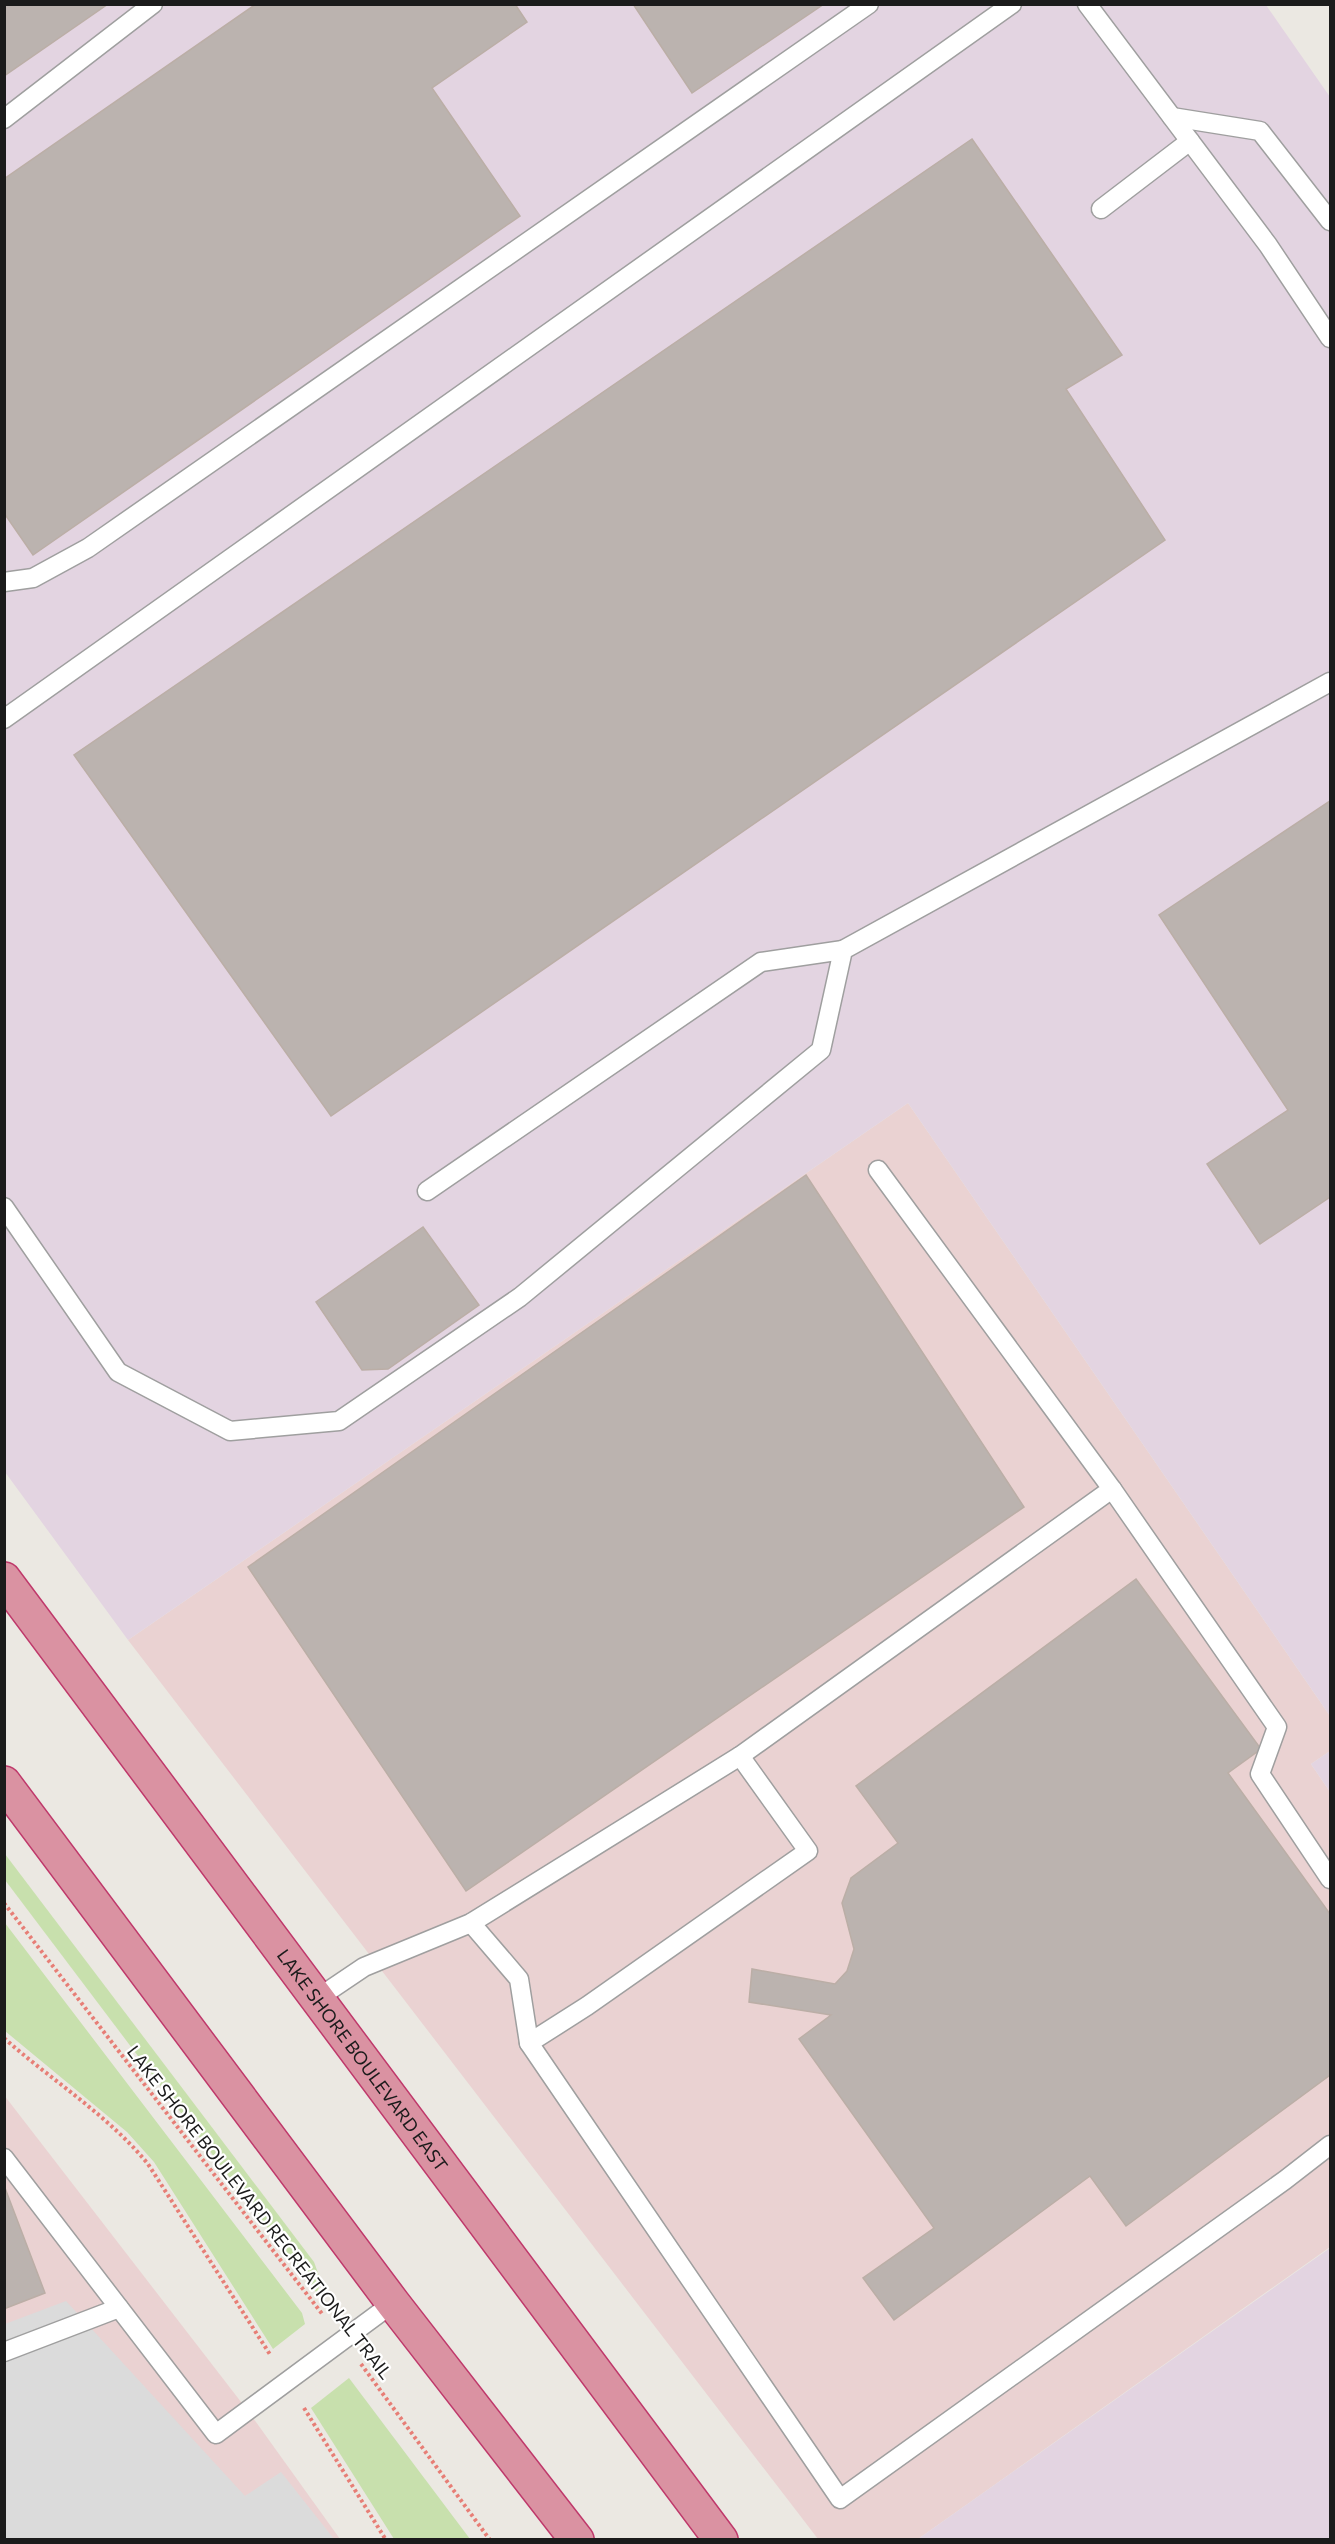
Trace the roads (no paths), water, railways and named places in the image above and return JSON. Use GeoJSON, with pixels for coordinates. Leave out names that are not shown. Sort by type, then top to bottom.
{"type":"FeatureCollection","features":[{"type":"Feature","properties":{"kind":"highway","name":"LAKE SHORE BOULEVARD EAST"},"geometry":{"type":"LineString","coordinates":[[4,1579],[721,2540]]}},
{"type":"Feature","properties":{"kind":"highway"},"geometry":{"type":"LineString","coordinates":[[4,1783],[393,2303],[577,2540]]}},
{"type":"Feature","properties":{"kind":"lane"},"geometry":{"type":"LineString","coordinates":[[4,119],[153,4]]}},
{"type":"Feature","properties":{"kind":"lane"},"geometry":{"type":"LineString","coordinates":[[4,582],[33,578],[87,548],[869,4]]}},
{"type":"Feature","properties":{"kind":"lane"},"geometry":{"type":"LineString","coordinates":[[4,719],[1012,4]]}},
{"type":"Feature","properties":{"kind":"lane"},"geometry":{"type":"LineString","coordinates":[[1087,4],[1268,245],[1330,338]]}},
{"type":"Feature","properties":{"kind":"lane"},"geometry":{"type":"LineString","coordinates":[[1172,117],[1260,131],[1330,221]]}},
{"type":"Feature","properties":{"kind":"lane"},"geometry":{"type":"LineString","coordinates":[[1101,209],[1190,141]]}},
{"type":"Feature","properties":{"kind":"lane"},"geometry":{"type":"LineString","coordinates":[[427,1191],[761,962],[843,950],[1330,682]]}},
{"type":"Feature","properties":{"kind":"lane"},"geometry":{"type":"LineString","coordinates":[[4,1207],[118,1372],[230,1431],[339,1421],[520,1298],[821,1050],[843,950]]}},
{"type":"Feature","properties":{"kind":"lane"},"geometry":{"type":"LineString","coordinates":[[878,1170],[1112,1489],[1277,1727],[1260,1774],[1330,1879]]}},
{"type":"Feature","properties":{"kind":"lane"},"geometry":{"type":"LineString","coordinates":[[318,1998],[364,1967],[471,1923],[740,1756],[1112,1489]]}},
{"type":"Feature","properties":{"kind":"lane"},"geometry":{"type":"LineString","coordinates":[[528,2043],[587,2006],[808,1851],[740,1756]]}},
{"type":"Feature","properties":{"kind":"lane"},"geometry":{"type":"LineString","coordinates":[[471,1923],[519,1979],[528,2043],[840,2499],[1275,2187],[1330,2145]]}},
{"type":"Feature","properties":{"kind":"lane"},"geometry":{"type":"LineString","coordinates":[[4,2158],[216,2434],[393,2303]]}},
{"type":"Feature","properties":{"kind":"lane"},"geometry":{"type":"LineString","coordinates":[[4,2352],[119,2308]]}}]}
